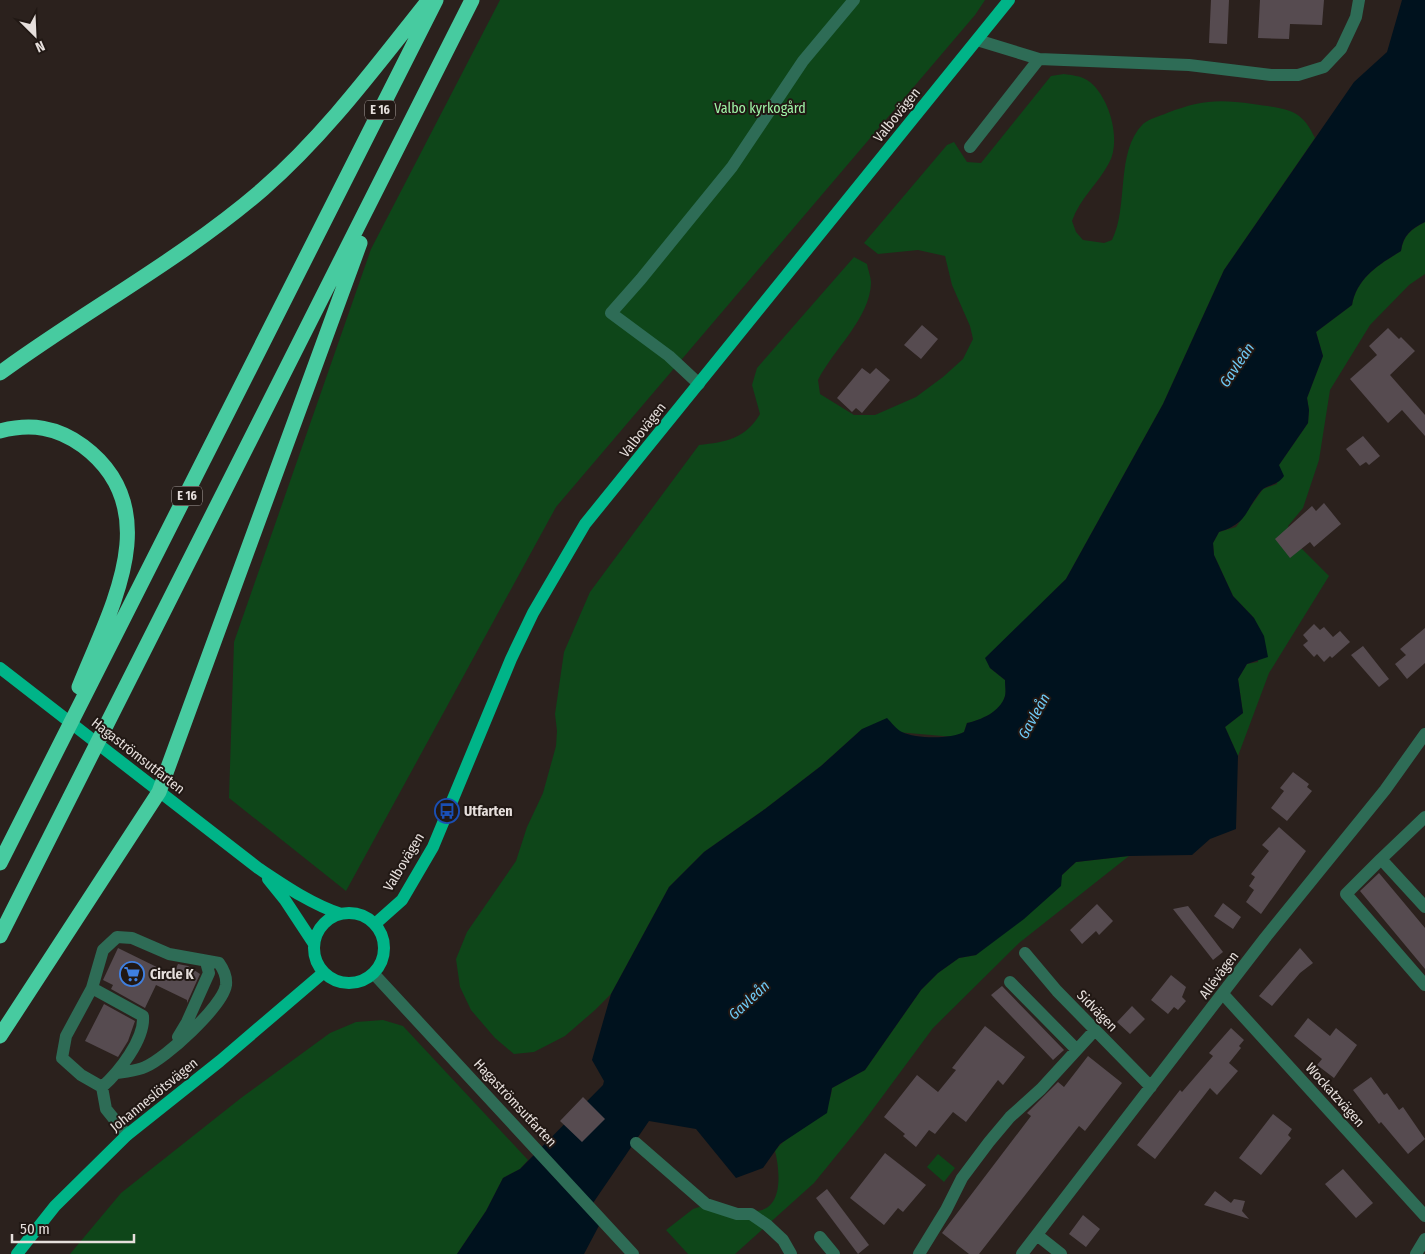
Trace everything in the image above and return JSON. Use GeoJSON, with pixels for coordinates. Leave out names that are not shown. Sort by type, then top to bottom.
{"type":"FeatureCollection","features":[{"type":"Feature","properties":{"kind":"highway"},"geometry":{"type":"LineString","coordinates":[[0,373],[188,246],[264,188],[330,122],[428,0]]}},
{"type":"Feature","properties":{"kind":"highway","name":"E 16"},"geometry":{"type":"LineString","coordinates":[[0,863],[436,0]]}},
{"type":"Feature","properties":{"kind":"highway","name":"E 16"},"geometry":{"type":"LineString","coordinates":[[0,936],[472,0]]}},
{"type":"Feature","properties":{"kind":"highway"},"geometry":{"type":"LineString","coordinates":[[0,1036],[159,792],[384,177]]}},
{"type":"Feature","properties":{"kind":"highway"},"geometry":{"type":"LineString","coordinates":[[0,431],[30,426],[55,430],[76,441],[94,454],[108,472],[119,493],[126,515],[128,539],[126,562],[117,594],[46,770]]}},
{"type":"Feature","properties":{"kind":"main road","name":"Valbovägen"},"geometry":{"type":"LineString","coordinates":[[375,924],[402,900],[433,847],[511,659],[560,565],[585,524],[1009,0]]}},
{"type":"Feature","properties":{"kind":"main road","name":"Hagaströmsutfarten"},"geometry":{"type":"LineString","coordinates":[[0,668],[258,868],[299,895],[323,908],[341,914],[355,913],[366,917],[375,924]]}},
{"type":"Feature","properties":{"kind":"main road","name":"Hagaströmsutfarten"},"geometry":{"type":"LineString","coordinates":[[258,868],[285,900],[314,944],[316,959],[323,973]]}},
{"type":"Feature","properties":{"kind":"main road"},"geometry":{"type":"LineString","coordinates":[[314,944],[323,925],[341,914]]}},
{"type":"Feature","properties":{"kind":"main road"},"geometry":{"type":"LineString","coordinates":[[323,973],[343,983],[364,981],[374,974],[380,965],[384,950],[382,933],[375,924]]}},
{"type":"Feature","properties":{"kind":"main road","name":"Johanneslötsvägen"},"geometry":{"type":"LineString","coordinates":[[17,1254],[55,1206],[127,1135],[220,1061],[323,973]]}},
{"type":"Feature","properties":{"kind":"street"},"geometry":{"type":"LineString","coordinates":[[698,384],[669,356],[611,313],[732,167],[803,61],[854,0]]}},
{"type":"Feature","properties":{"kind":"street"},"geometry":{"type":"LineString","coordinates":[[977,40],[1039,59],[1189,65],[1271,75],[1298,75],[1324,67],[1341,49],[1356,17],[1359,0]]}},
{"type":"Feature","properties":{"kind":"street"},"geometry":{"type":"LineString","coordinates":[[970,147],[1039,59]]}},
{"type":"Feature","properties":{"kind":"street","name":"Allévägen"},"geometry":{"type":"LineString","coordinates":[[1022,1254],[1223,994],[1385,790],[1425,734]]}},
{"type":"Feature","properties":{"kind":"street"},"geometry":{"type":"LineString","coordinates":[[1425,817],[1346,894],[1425,985]]}},
{"type":"Feature","properties":{"kind":"street"},"geometry":{"type":"LineString","coordinates":[[1381,859],[1425,907]]}},
{"type":"Feature","properties":{"kind":"street"},"geometry":{"type":"LineString","coordinates":[[118,1073],[144,1068],[167,1054],[198,1024],[220,999],[226,986],[225,973],[220,963],[169,954],[132,938],[117,937],[103,950],[92,988],[66,1036],[62,1058],[81,1075],[102,1087],[106,1109],[127,1135]]}},
{"type":"Feature","properties":{"kind":"street","name":"Sidvägen"},"geometry":{"type":"LineString","coordinates":[[1025,953],[1057,991],[1151,1087]]}},
{"type":"Feature","properties":{"kind":"street"},"geometry":{"type":"LineString","coordinates":[[167,1054],[187,1022],[209,973],[206,962]]}},
{"type":"Feature","properties":{"kind":"street","name":"Hagaströmsutfarten"},"geometry":{"type":"LineString","coordinates":[[374,974],[633,1254]]}},
{"type":"Feature","properties":{"kind":"street"},"geometry":{"type":"LineString","coordinates":[[1010,982],[1076,1049]]}},
{"type":"Feature","properties":{"kind":"street"},"geometry":{"type":"LineString","coordinates":[[92,988],[143,1016],[144,1027],[118,1073],[102,1087]]}},
{"type":"Feature","properties":{"kind":"street","name":"Wockatzvägen"},"geometry":{"type":"LineString","coordinates":[[1223,994],[1425,1216]]}},
{"type":"Feature","properties":{"kind":"street"},"geometry":{"type":"LineString","coordinates":[[919,1254],[946,1210],[962,1178],[979,1154],[1010,1117],[1041,1089],[1095,1030]]}},
{"type":"Feature","properties":{"kind":"street"},"geometry":{"type":"LineString","coordinates":[[636,1142],[706,1204],[737,1214],[751,1214],[767,1225],[783,1240],[791,1254]]}},
{"type":"Feature","properties":{"kind":"street"},"geometry":{"type":"LineString","coordinates":[[1037,1235],[1061,1254]]}},
{"type":"Feature","properties":{"kind":"street"},"geometry":{"type":"LineString","coordinates":[[820,1237],[834,1254]]}},
{"type":"Feature","properties":{"kind":"street"},"geometry":{"type":"LineString","coordinates":[[1416,1254],[1425,1239]]}},
{"type":"Feature","properties":{"kind":"green space","name":"Valbo kyrkogård"},"geometry":{"type":"Polygon","coordinates":[[[500,0],[985,0],[975,15],[556,507],[346,891],[229,798],[234,642],[371,249],[500,0]]]}},
{"type":"Feature","properties":{"kind":"green space"},"geometry":{"type":"Polygon","coordinates":[[[1064,74],[1087,80],[1095,87],[1107,106],[1114,130],[1113,153],[1109,163],[1084,198],[1072,221],[1076,232],[1083,240],[1104,243],[1112,240],[1120,212],[1125,164],[1129,149],[1134,136],[1143,124],[1151,119],[1200,103],[1219,101],[1241,102],[1291,111],[1304,120],[1315,138],[1224,270],[1163,404],[1066,579],[986,658],[990,668],[1005,680],[1006,694],[999,707],[978,720],[967,723],[964,732],[954,737],[862,729],[821,766],[704,852],[669,887],[611,994],[595,1010],[565,1036],[534,1052],[514,1054],[495,1038],[471,1010],[460,987],[456,959],[467,932],[516,861],[527,827],[543,793],[556,746],[555,714],[564,652],[590,592],[699,445],[734,438],[748,429],[754,422],[760,414],[752,385],[757,368],[854,257],[867,264],[871,281],[869,296],[858,321],[818,380],[820,394],[854,415],[875,415],[916,397],[963,359],[973,339],[970,326],[952,285],[945,256],[918,250],[878,254],[864,243],[947,145],[954,142],[967,162],[981,163],[1051,76],[1064,74]]]}},
{"type":"Feature","properties":{"kind":"green space"},"geometry":{"type":"Polygon","coordinates":[[[1425,222],[1425,274],[1409,285],[1370,325],[1330,390],[1319,460],[1303,508],[1288,526],[1300,547],[1329,576],[1269,673],[1238,756],[1225,727],[1243,713],[1238,679],[1247,664],[1258,662],[1254,618],[1233,596],[1214,555],[1213,543],[1219,532],[1236,527],[1263,489],[1277,484],[1279,465],[1308,423],[1309,410],[1307,398],[1323,356],[1316,332],[1352,305],[1359,287],[1370,273],[1401,251],[1408,233],[1425,222]]]}},
{"type":"Feature","properties":{"kind":"green space"},"geometry":{"type":"Polygon","coordinates":[[[1129,856],[1019,943],[933,1028],[862,1124],[814,1183],[735,1254],[688,1254],[666,1230],[693,1209],[714,1202],[728,1207],[755,1211],[769,1206],[774,1200],[778,1184],[778,1166],[775,1151],[818,1117],[829,1100],[832,1088],[865,1070],[921,990],[938,973],[959,958],[976,955],[1076,862],[1129,856]]]}},
{"type":"Feature","properties":{"kind":"green space"},"geometry":{"type":"Polygon","coordinates":[[[383,1020],[403,1026],[528,1160],[520,1169],[503,1178],[486,1211],[457,1254],[70,1254],[121,1193],[241,1098],[330,1033],[356,1022],[383,1020]]]}},
{"type":"Feature","properties":{"kind":"green space"},"geometry":{"type":"Polygon","coordinates":[[[938,1154],[955,1168],[944,1182],[927,1167],[938,1154]]]}},
{"type":"Feature","properties":{"kind":"water","name":"Gavleån"},"geometry":{"type":"Polygon","coordinates":[[[1402,0],[1425,0],[1425,222],[1408,233],[1401,251],[1370,273],[1359,287],[1352,305],[1316,332],[1323,356],[1307,398],[1309,410],[1308,423],[1279,465],[1284,476],[1278,482],[1261,491],[1241,521],[1219,532],[1213,543],[1214,555],[1233,596],[1254,618],[1264,636],[1268,657],[1247,664],[1238,679],[1243,713],[1225,727],[1238,756],[1236,829],[1210,839],[1192,855],[1129,856],[1076,862],[1062,875],[1061,886],[1024,919],[976,955],[959,958],[938,973],[921,990],[865,1070],[832,1088],[827,1113],[780,1144],[763,1168],[736,1178],[696,1129],[649,1121],[591,1206],[602,1220],[584,1254],[457,1254],[486,1211],[503,1178],[520,1169],[603,1085],[604,1081],[592,1060],[611,994],[669,887],[704,852],[821,766],[862,729],[887,718],[898,730],[908,734],[924,737],[951,736],[964,732],[967,723],[984,717],[1003,702],[1005,680],[990,668],[985,658],[1066,579],[1163,404],[1224,270],[1354,82],[1387,52],[1402,0]]]}},
{"type":"Feature","properties":{"kind":"building"},"geometry":{"type":"Polygon","coordinates":[[[1211,0],[1229,0],[1227,44],[1209,43],[1211,0]]]}},
{"type":"Feature","properties":{"kind":"building"},"geometry":{"type":"Polygon","coordinates":[[[1260,0],[1324,0],[1322,25],[1290,24],[1289,39],[1258,38],[1260,0]]]}},
{"type":"Feature","properties":{"kind":"building"},"geometry":{"type":"Polygon","coordinates":[[[922,325],[938,339],[921,359],[904,345],[922,325]]]}},
{"type":"Feature","properties":{"kind":"building"},"geometry":{"type":"Polygon","coordinates":[[[1388,328],[1399,339],[1401,337],[1415,351],[1390,375],[1425,415],[1425,436],[1402,410],[1388,423],[1350,379],[1377,355],[1369,346],[1388,328]]]}},
{"type":"Feature","properties":{"kind":"building"},"geometry":{"type":"Polygon","coordinates":[[[862,368],[870,374],[876,368],[890,380],[862,413],[856,408],[852,412],[837,398],[862,368]]]}},
{"type":"Feature","properties":{"kind":"building"},"geometry":{"type":"Polygon","coordinates":[[[1363,436],[1380,456],[1369,465],[1366,462],[1360,466],[1346,449],[1363,436]]]}},
{"type":"Feature","properties":{"kind":"building"},"geometry":{"type":"Polygon","coordinates":[[[1324,503],[1341,524],[1314,547],[1310,542],[1290,558],[1275,539],[1312,506],[1316,511],[1324,503]]]}},
{"type":"Feature","properties":{"kind":"building"},"geometry":{"type":"Polygon","coordinates":[[[1314,624],[1320,630],[1324,627],[1333,637],[1340,631],[1350,642],[1332,658],[1330,656],[1324,662],[1317,654],[1314,657],[1303,645],[1308,641],[1303,635],[1314,624]]]}},
{"type":"Feature","properties":{"kind":"building"},"geometry":{"type":"Polygon","coordinates":[[[1425,628],[1425,663],[1407,679],[1395,664],[1406,655],[1400,649],[1425,628]]]}},
{"type":"Feature","properties":{"kind":"building"},"geometry":{"type":"Polygon","coordinates":[[[1363,646],[1389,679],[1379,687],[1351,655],[1363,646]]]}},
{"type":"Feature","properties":{"kind":"building"},"geometry":{"type":"Polygon","coordinates":[[[1293,772],[1309,784],[1307,787],[1312,791],[1287,821],[1271,808],[1284,791],[1280,788],[1293,772]]]}},
{"type":"Feature","properties":{"kind":"building"},"geometry":{"type":"Polygon","coordinates":[[[1279,827],[1306,851],[1261,914],[1246,902],[1254,890],[1249,886],[1255,877],[1251,874],[1269,851],[1262,845],[1279,827]]]}},
{"type":"Feature","properties":{"kind":"building"},"geometry":{"type":"Polygon","coordinates":[[[1379,873],[1425,928],[1425,969],[1360,891],[1379,873]]]}},
{"type":"Feature","properties":{"kind":"building"},"geometry":{"type":"Polygon","coordinates":[[[1223,903],[1241,917],[1233,929],[1214,916],[1223,903]]]}},
{"type":"Feature","properties":{"kind":"building"},"geometry":{"type":"Polygon","coordinates":[[[1097,904],[1113,921],[1099,935],[1096,931],[1082,944],[1070,930],[1097,904]]]}},
{"type":"Feature","properties":{"kind":"building"},"geometry":{"type":"Polygon","coordinates":[[[1188,906],[1223,952],[1213,960],[1173,909],[1188,906]]]}},
{"type":"Feature","properties":{"kind":"building"},"geometry":{"type":"Polygon","coordinates":[[[118,948],[173,975],[178,964],[188,966],[200,974],[187,1003],[187,1000],[156,985],[145,1008],[111,989],[113,985],[103,980],[118,948]]]}},
{"type":"Feature","properties":{"kind":"building"},"geometry":{"type":"Polygon","coordinates":[[[1300,948],[1313,963],[1300,973],[1272,1006],[1259,996],[1300,948]]]}},
{"type":"Feature","properties":{"kind":"building"},"geometry":{"type":"Polygon","coordinates":[[[1171,975],[1186,987],[1182,997],[1186,1001],[1178,1010],[1174,1007],[1168,1014],[1151,1000],[1171,975]]]}},
{"type":"Feature","properties":{"kind":"building"},"geometry":{"type":"Polygon","coordinates":[[[1002,986],[1064,1050],[1053,1060],[991,995],[1002,986]]]}},
{"type":"Feature","properties":{"kind":"building"},"geometry":{"type":"Polygon","coordinates":[[[104,1004],[135,1021],[128,1041],[118,1057],[85,1041],[104,1004]]]}},
{"type":"Feature","properties":{"kind":"building"},"geometry":{"type":"Polygon","coordinates":[[[1132,1006],[1145,1019],[1130,1034],[1117,1022],[1132,1006]]]}},
{"type":"Feature","properties":{"kind":"building"},"geometry":{"type":"Polygon","coordinates":[[[1308,1018],[1330,1036],[1336,1028],[1357,1045],[1334,1078],[1317,1065],[1322,1059],[1294,1036],[1308,1018]]]}},
{"type":"Feature","properties":{"kind":"building"},"geometry":{"type":"Polygon","coordinates":[[[985,1026],[1025,1057],[1003,1085],[998,1080],[966,1122],[953,1112],[935,1134],[929,1130],[916,1147],[903,1136],[905,1134],[884,1117],[917,1075],[938,1092],[956,1070],[952,1068],[985,1026]]]}},
{"type":"Feature","properties":{"kind":"building"},"geometry":{"type":"Polygon","coordinates":[[[1231,1028],[1244,1040],[1239,1046],[1241,1048],[1229,1063],[1238,1071],[1217,1095],[1210,1088],[1155,1159],[1137,1145],[1180,1090],[1182,1092],[1213,1056],[1209,1053],[1231,1028]]]}},
{"type":"Feature","properties":{"kind":"building"},"geometry":{"type":"Polygon","coordinates":[[[1088,1056],[1122,1083],[1085,1131],[1079,1126],[979,1254],[969,1254],[942,1233],[1031,1116],[1027,1113],[1058,1082],[1064,1087],[1088,1056]]]}},
{"type":"Feature","properties":{"kind":"building"},"geometry":{"type":"Polygon","coordinates":[[[1371,1077],[1384,1095],[1387,1093],[1399,1110],[1403,1107],[1425,1139],[1408,1154],[1381,1122],[1379,1124],[1353,1090],[1371,1077]]]}},
{"type":"Feature","properties":{"kind":"building"},"geometry":{"type":"Polygon","coordinates":[[[583,1097],[605,1119],[582,1142],[560,1121],[583,1097]]]}},
{"type":"Feature","properties":{"kind":"building"},"geometry":{"type":"Polygon","coordinates":[[[1273,1114],[1292,1129],[1288,1135],[1291,1138],[1261,1175],[1239,1158],[1273,1114]]]}},
{"type":"Feature","properties":{"kind":"building"},"geometry":{"type":"Polygon","coordinates":[[[885,1153],[926,1185],[903,1212],[898,1208],[884,1225],[850,1198],[885,1153]]]}},
{"type":"Feature","properties":{"kind":"building"},"geometry":{"type":"Polygon","coordinates":[[[1343,1169],[1373,1203],[1356,1218],[1325,1184],[1343,1169]]]}},
{"type":"Feature","properties":{"kind":"building"},"geometry":{"type":"Polygon","coordinates":[[[827,1189],[869,1245],[858,1254],[816,1198],[827,1189]]]}},
{"type":"Feature","properties":{"kind":"building"},"geometry":{"type":"Polygon","coordinates":[[[1215,1191],[1231,1203],[1234,1199],[1245,1201],[1242,1211],[1249,1219],[1204,1205],[1215,1191]]]}},
{"type":"Feature","properties":{"kind":"building"},"geometry":{"type":"Polygon","coordinates":[[[1083,1215],[1100,1229],[1086,1247],[1069,1234],[1083,1215]]]}},
{"type":"Feature","properties":{"kind":"place","name":"Utfarten"},"geometry":{"type":"Point","coordinates":[447,811]}},
{"type":"Feature","properties":{"kind":"place","name":"Circle K"},"geometry":{"type":"Point","coordinates":[132,974]}}]}
